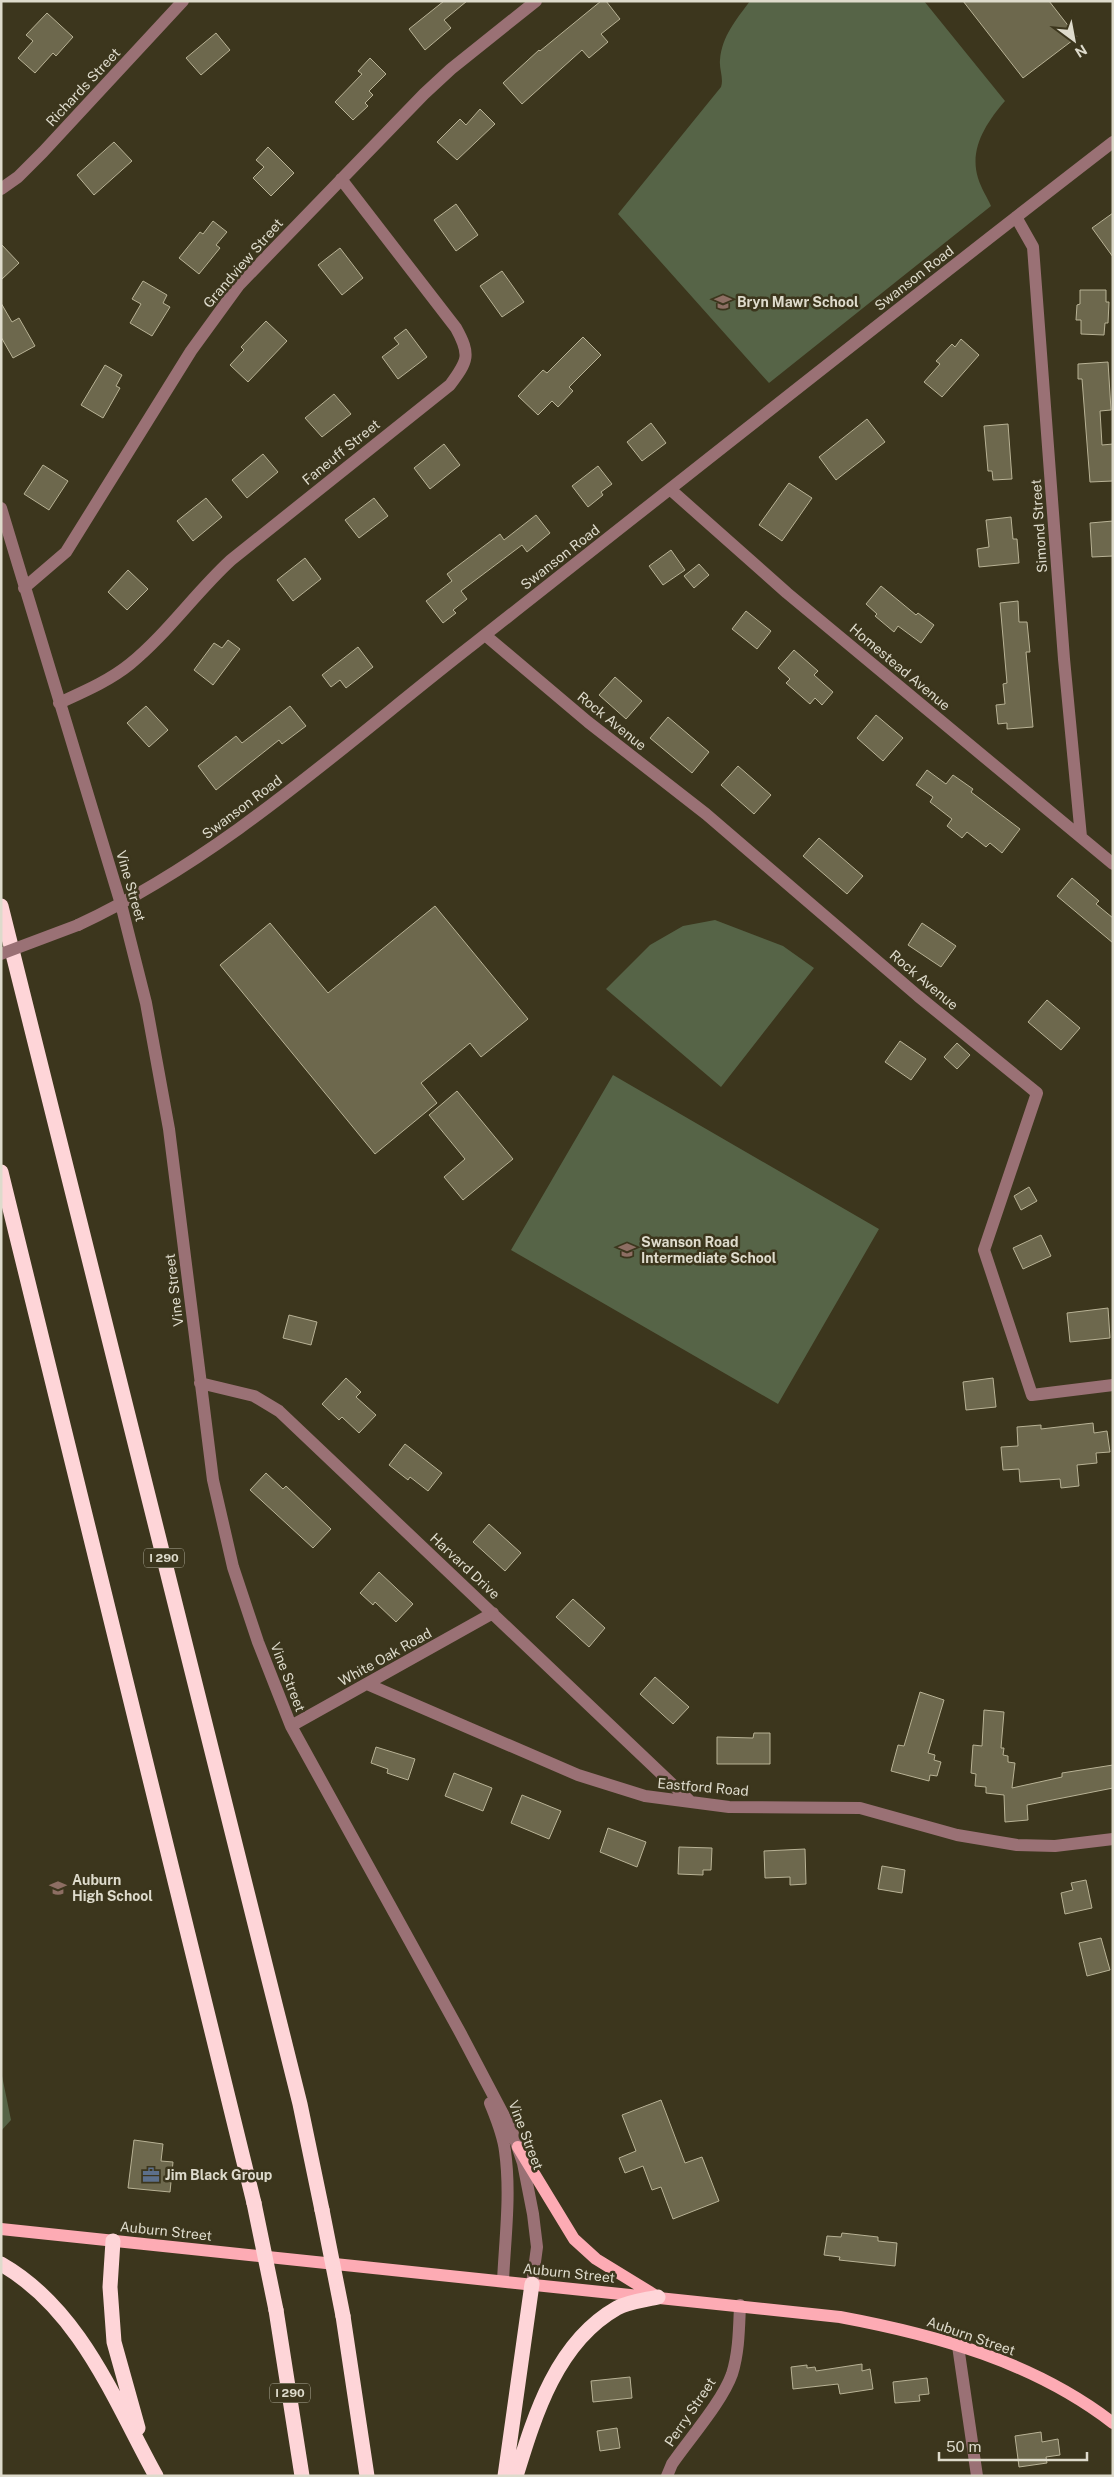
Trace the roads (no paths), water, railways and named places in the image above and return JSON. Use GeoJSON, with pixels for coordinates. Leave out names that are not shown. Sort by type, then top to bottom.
{"type":"FeatureCollection","features":[{"type":"Feature","properties":{"kind":"highway","name":"I 290"},"geometry":{"type":"LineString","coordinates":[[1,906],[296,2086],[343,2316],[367,2476]]}},
{"type":"Feature","properties":{"kind":"highway","name":"I 290"},"geometry":{"type":"LineString","coordinates":[[1,1172],[254,2203],[276,2310],[302,2476]]}},
{"type":"Feature","properties":{"kind":"highway"},"geometry":{"type":"LineString","coordinates":[[113,2241],[110,2303],[114,2342],[130,2403],[155,2475]]}},
{"type":"Feature","properties":{"kind":"highway"},"geometry":{"type":"LineString","coordinates":[[1,2264],[32,2284],[54,2306],[71,2327],[94,2363],[155,2475]]}},
{"type":"Feature","properties":{"kind":"highway"},"geometry":{"type":"LineString","coordinates":[[505,2476],[532,2284]]}},
{"type":"Feature","properties":{"kind":"highway"},"geometry":{"type":"LineString","coordinates":[[516,2476],[534,2420],[555,2372],[581,2336],[618,2307],[658,2297]]}},
{"type":"Feature","properties":{"kind":"main road"},"geometry":{"type":"LineString","coordinates":[[518,2147],[567,2228],[584,2250],[596,2260],[658,2297]]}},
{"type":"Feature","properties":{"kind":"main road","name":"Auburn Street"},"geometry":{"type":"LineString","coordinates":[[1,2230],[740,2305],[840,2317],[911,2331],[985,2353],[1035,2375],[1070,2394],[1113,2423]]}},
{"type":"Feature","properties":{"kind":"street","name":"Richards Street"},"geometry":{"type":"LineString","coordinates":[[1,190],[18,177],[43,152],[183,1]]}},
{"type":"Feature","properties":{"kind":"street","name":"Grandview Street"},"geometry":{"type":"LineString","coordinates":[[24,588],[66,552],[196,344],[233,293],[263,258],[444,76],[536,1]]}},
{"type":"Feature","properties":{"kind":"street","name":"Swanson Road"},"geometry":{"type":"LineString","coordinates":[[1,954],[78,925],[121,904],[181,870],[259,816],[485,635],[1113,142]]}},
{"type":"Feature","properties":{"kind":"street","name":"Faneuff Street"},"geometry":{"type":"LineString","coordinates":[[59,703],[94,687],[128,666],[145,652],[208,581],[231,560],[450,385],[464,367],[467,358],[466,348],[456,328],[341,179]]}},
{"type":"Feature","properties":{"kind":"street","name":"Simond Street"},"geometry":{"type":"LineString","coordinates":[[1016,217],[1033,247],[1064,658],[1081,837]]}},
{"type":"Feature","properties":{"kind":"street","name":"Homestead Avenue"},"geometry":{"type":"LineString","coordinates":[[671,490],[787,593],[1113,864]]}},
{"type":"Feature","properties":{"kind":"street","name":"Vine Street"},"geometry":{"type":"LineString","coordinates":[[1,508],[121,904],[146,1003],[165,1104],[213,1480],[224,1535],[258,1642],[291,1726],[497,2099],[518,2147],[531,2198],[537,2247],[532,2284]]}},
{"type":"Feature","properties":{"kind":"street","name":"Rock Avenue"},"geometry":{"type":"LineString","coordinates":[[485,635],[588,722],[706,814],[918,996],[1037,1093],[984,1250],[1032,1395],[1113,1385]]}},
{"type":"Feature","properties":{"kind":"street","name":"Harvard Drive"},"geometry":{"type":"LineString","coordinates":[[200,1383],[254,1396],[272,1405],[690,1802]]}},
{"type":"Feature","properties":{"kind":"street","name":"White Oak Road"},"geometry":{"type":"LineString","coordinates":[[291,1726],[493,1613]]}},
{"type":"Feature","properties":{"kind":"street","name":"Eastford Road"},"geometry":{"type":"LineString","coordinates":[[367,1684],[596,1781],[645,1796],[729,1807],[860,1808],[938,1830],[1016,1845],[1056,1846],[1113,1839]]}},
{"type":"Feature","properties":{"kind":"street","name":"Vine Street"},"geometry":{"type":"LineString","coordinates":[[461,2034],[491,2105],[505,2149],[507,2218],[503,2281]]}},
{"type":"Feature","properties":{"kind":"street","name":"Perry Street"},"geometry":{"type":"LineString","coordinates":[[668,2476],[672,2464],[724,2391],[731,2376],[738,2349],[740,2305]]}},
{"type":"Feature","properties":{"kind":"street"},"geometry":{"type":"LineString","coordinates":[[958,2346],[977,2476]]}},
{"type":"Feature","properties":{"kind":"place","name":"Bryn Mawr School"},"geometry":{"type":"Point","coordinates":[723,302]}},
{"type":"Feature","properties":{"kind":"place","name":"Swanson Road Intermediate School"},"geometry":{"type":"Point","coordinates":[627,1250]}},
{"type":"Feature","properties":{"kind":"place","name":"Auburn High School"},"geometry":{"type":"Point","coordinates":[58,1888]}},
{"type":"Feature","properties":{"kind":"place","name":"Jim Black Group"},"geometry":{"type":"Point","coordinates":[151,2175]}}]}
